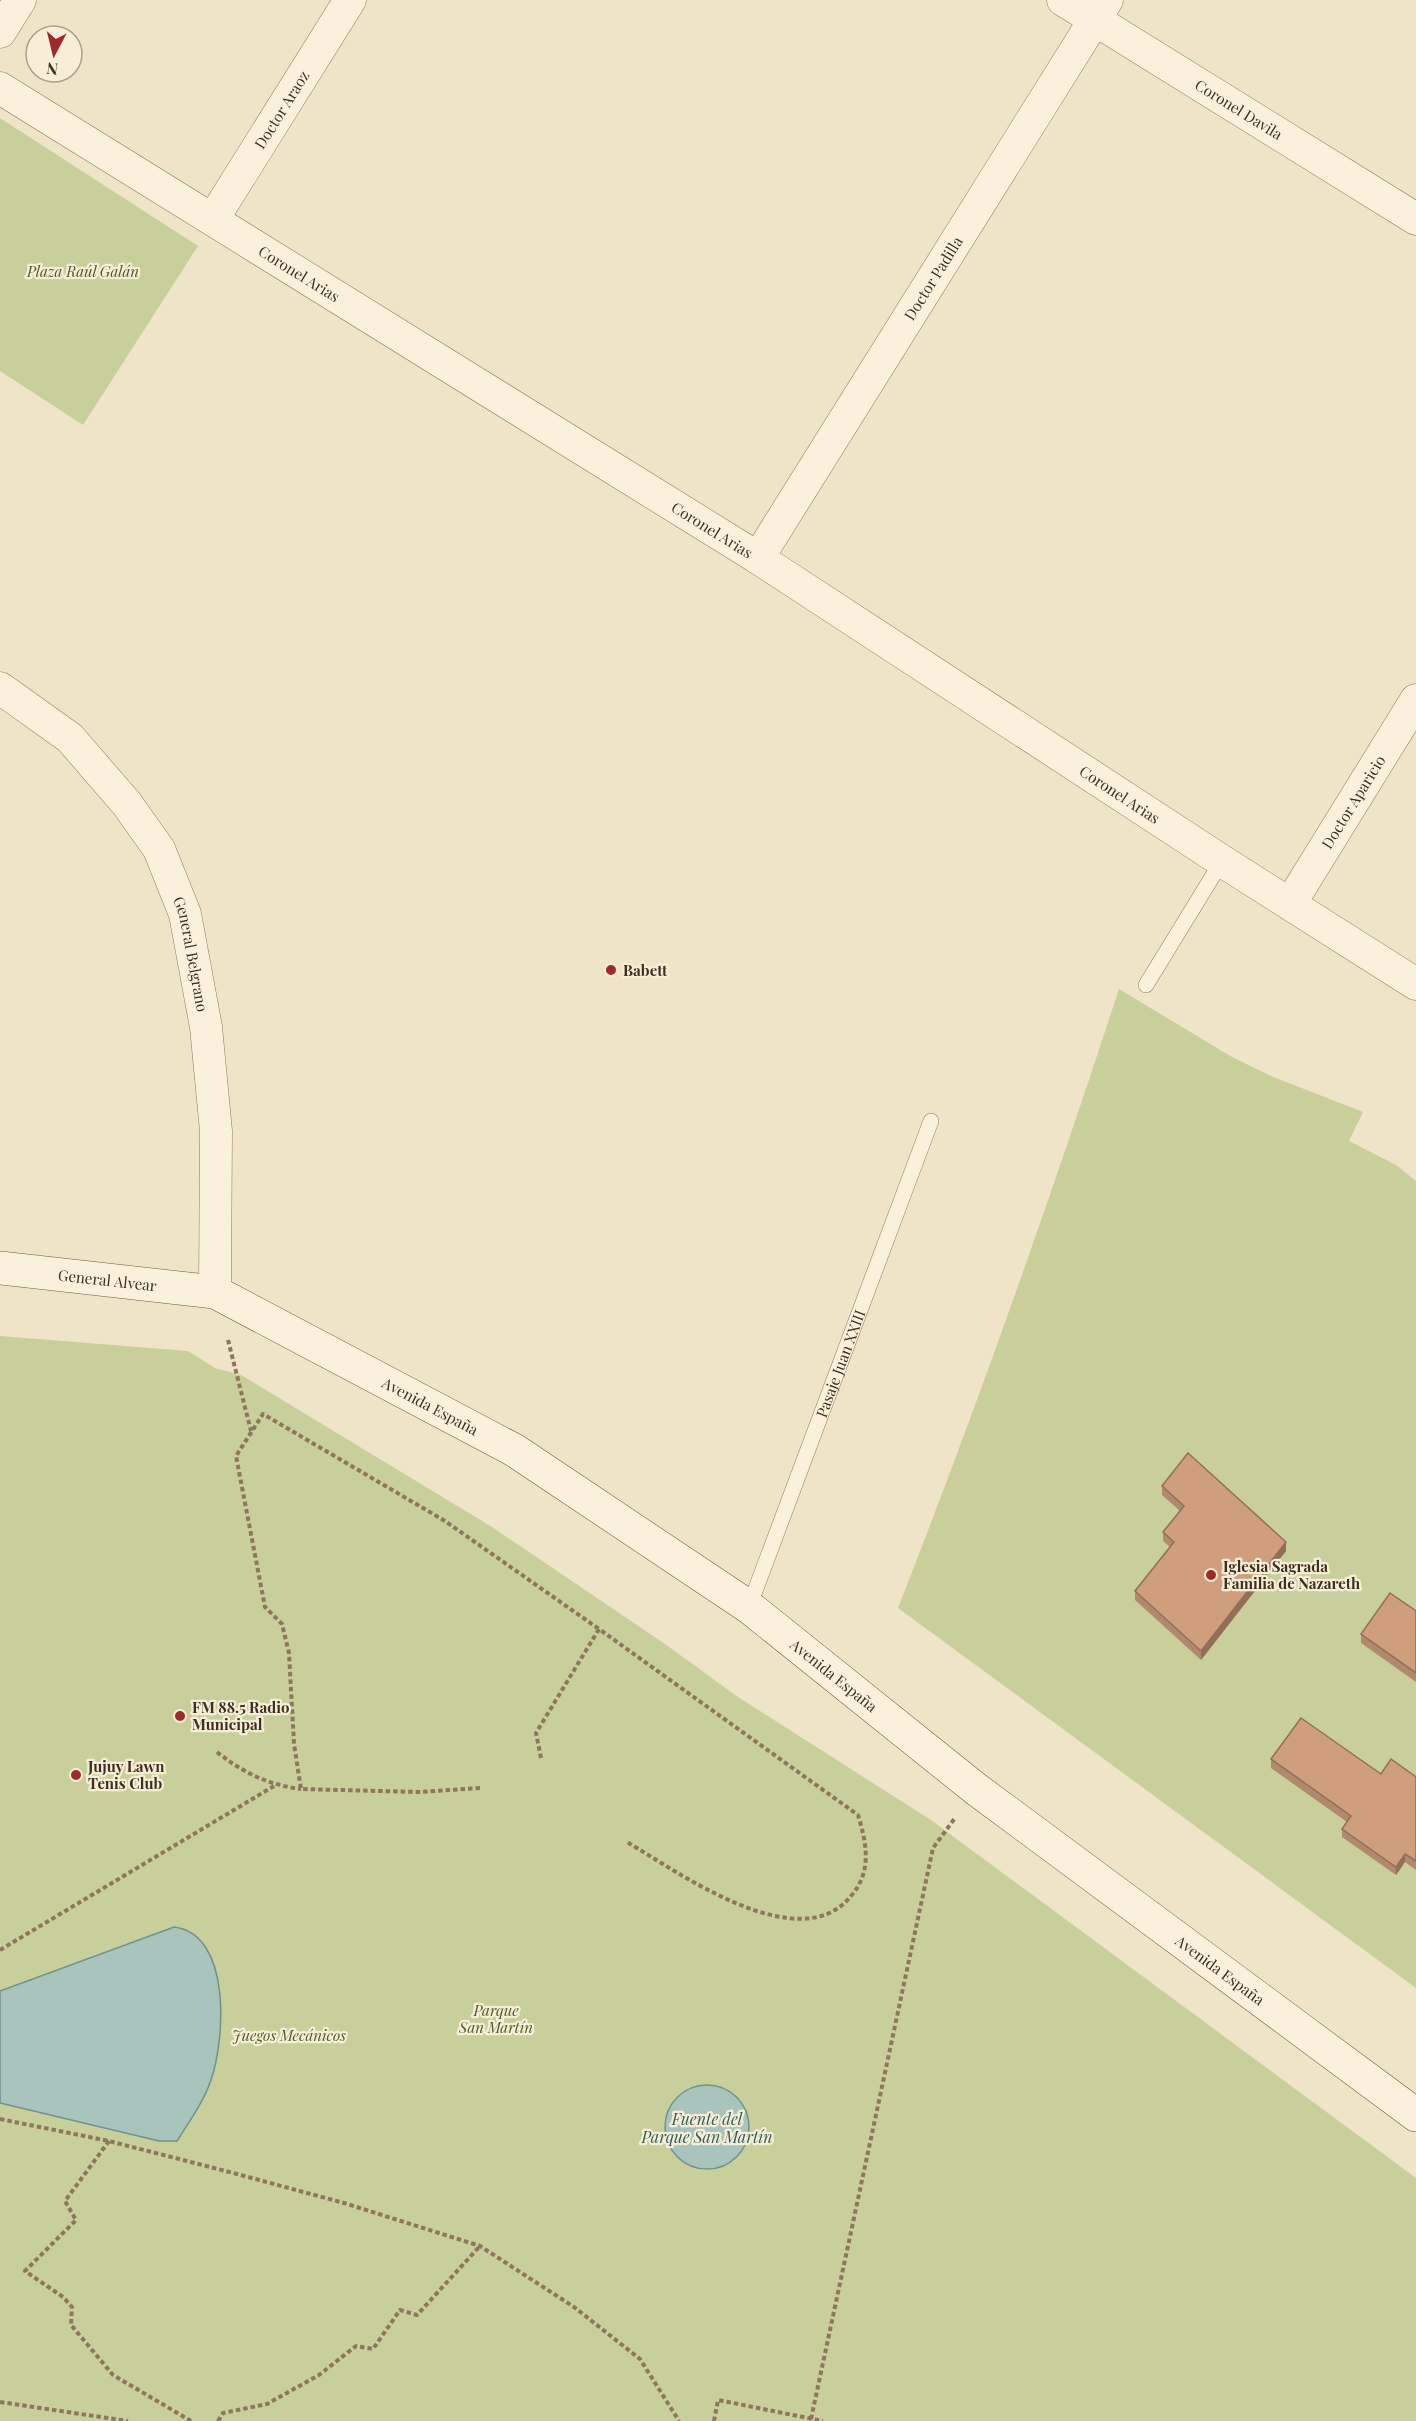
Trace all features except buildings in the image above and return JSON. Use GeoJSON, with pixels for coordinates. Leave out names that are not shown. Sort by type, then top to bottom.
{"type":"FeatureCollection","features":[{"type":"Feature","properties":{"kind":"street"},"geometry":{"type":"LineString","coordinates":[[0,32],[20,0]]}},
{"type":"Feature","properties":{"kind":"street","name":"Doctor Araoz"},"geometry":{"type":"LineString","coordinates":[[213,219],[350,0]]}},
{"type":"Feature","properties":{"kind":"street","name":"Coronel Davila"},"geometry":{"type":"LineString","coordinates":[[1063,0],[1101,10],[1416,219]]}},
{"type":"Feature","properties":{"kind":"street","name":"Doctor Padilla"},"geometry":{"type":"LineString","coordinates":[[759,558],[1101,10]]}},
{"type":"Feature","properties":{"kind":"street","name":"Coronel Arias"},"geometry":{"type":"LineString","coordinates":[[0,88],[759,558],[1222,861],[1416,984]]}},
{"type":"Feature","properties":{"kind":"street","name":"General Belgrano"},"geometry":{"type":"LineString","coordinates":[[0,688],[69,738],[127,804],[159,849],[185,914],[206,1027],[216,1131],[215,1292]]}},
{"type":"Feature","properties":{"kind":"street","name":"Doctor Aparicio"},"geometry":{"type":"LineString","coordinates":[[1290,904],[1416,700]]}},
{"type":"Feature","properties":{"kind":"street","name":"General Alvear"},"geometry":{"type":"LineString","coordinates":[[0,1268],[215,1292]]}},
{"type":"Feature","properties":{"kind":"street","name":"Avenida España"},"geometry":{"type":"LineString","coordinates":[[215,1292],[514,1450],[749,1608],[976,1789],[1416,2115]]}},
{"type":"Feature","properties":{"kind":"lane"},"geometry":{"type":"LineString","coordinates":[[1146,985],[1222,861]]}},
{"type":"Feature","properties":{"kind":"lane","name":"Pasaje Juan XXIII"},"geometry":{"type":"LineString","coordinates":[[749,1608],[931,1121]]}},
{"type":"Feature","properties":{"kind":"path"},"geometry":{"type":"LineString","coordinates":[[215,1292],[252,1432]]}},
{"type":"Feature","properties":{"kind":"path"},"geometry":{"type":"LineString","coordinates":[[301,1789],[294,1744],[289,1653],[282,1624],[265,1607],[236,1456],[263,1414],[445,1521],[599,1629],[858,1815],[867,1842],[862,1884],[842,1908],[804,1921],[738,1906],[627,1842]]}},
{"type":"Feature","properties":{"kind":"path"},"geometry":{"type":"LineString","coordinates":[[542,1758],[536,1733],[599,1629]]}},
{"type":"Feature","properties":{"kind":"path"},"geometry":{"type":"LineString","coordinates":[[217,1752],[234,1765],[274,1786],[301,1789],[419,1792],[480,1788]]}},
{"type":"Feature","properties":{"kind":"path"},"geometry":{"type":"LineString","coordinates":[[0,1950],[274,1786]]}},
{"type":"Feature","properties":{"kind":"path"},"geometry":{"type":"LineString","coordinates":[[811,2419],[933,1848],[976,1789]]}},
{"type":"Feature","properties":{"kind":"path"},"geometry":{"type":"LineString","coordinates":[[0,2119],[110,2141],[344,2204],[480,2246],[574,2307],[640,2359],[679,2421]]}},
{"type":"Feature","properties":{"kind":"path"},"geometry":{"type":"LineString","coordinates":[[110,2141],[64,2201],[76,2220],[25,2271],[63,2297],[72,2307],[71,2325],[113,2375],[191,2421]]}},
{"type":"Feature","properties":{"kind":"path"},"geometry":{"type":"LineString","coordinates":[[218,2421],[223,2414],[267,2404],[319,2375],[356,2346],[373,2349],[400,2310],[417,2315],[480,2246]]}},
{"type":"Feature","properties":{"kind":"path"},"geometry":{"type":"LineString","coordinates":[[714,2421],[718,2400],[823,2421]]}},
{"type":"Feature","properties":{"kind":"path"},"geometry":{"type":"LineString","coordinates":[[0,2402],[128,2421]]}},
{"type":"Feature","properties":{"kind":"green space","name":"Plaza Raúl Galán"},"geometry":{"type":"Polygon","coordinates":[[[0,118],[198,246],[83,425],[0,371],[0,118]]]}},
{"type":"Feature","properties":{"kind":"green space"},"geometry":{"type":"Polygon","coordinates":[[[1119,989],[1232,1057],[1271,1076],[1363,1112],[1349,1141],[1396,1165],[1416,1181],[1416,1988],[898,1608],[1013,1300],[1119,989]]]}},
{"type":"Feature","properties":{"kind":"green space","name":"Parque San Martín"},"geometry":{"type":"Polygon","coordinates":[[[0,1336],[188,1351],[215,1368],[241,1375],[492,1527],[665,1644],[738,1697],[931,1820],[1416,2178],[1416,2421],[0,2421],[0,1336]]]}},
{"type":"Feature","properties":{"kind":"water"},"geometry":{"type":"Polygon","coordinates":[[[174,1927],[193,1934],[206,1948],[215,1968],[220,1991],[221,2016],[216,2062],[211,2080],[200,2104],[177,2141],[159,2141],[0,2103],[0,1991],[174,1927]]]}},
{"type":"Feature","properties":{"kind":"water","name":"Fuente del Parque San Martín"},"geometry":{"type":"Polygon","coordinates":[[[707,2085],[730,2092],[742,2104],[749,2127],[742,2150],[730,2162],[707,2169],[684,2162],[672,2150],[665,2127],[672,2104],[684,2092],[707,2085]]]}},
{"type":"Feature","properties":{"kind":"place","name":"Babett"},"geometry":{"type":"Point","coordinates":[611,970]}},
{"type":"Feature","properties":{"kind":"place","name":"Iglesia Sagrada Familia de Nazareth"},"geometry":{"type":"Point","coordinates":[1211,1575]}},
{"type":"Feature","properties":{"kind":"place","name":"FM 88.5 Radio Municipal"},"geometry":{"type":"Point","coordinates":[180,1716]}},
{"type":"Feature","properties":{"kind":"place","name":"Jujuy Lawn Tenis Club"},"geometry":{"type":"Point","coordinates":[76,1775]}},
{"type":"Feature","properties":{"kind":"park label","name":"Juegos Mecánicos"},"geometry":{"type":"Point","coordinates":[289,2035]}}]}
